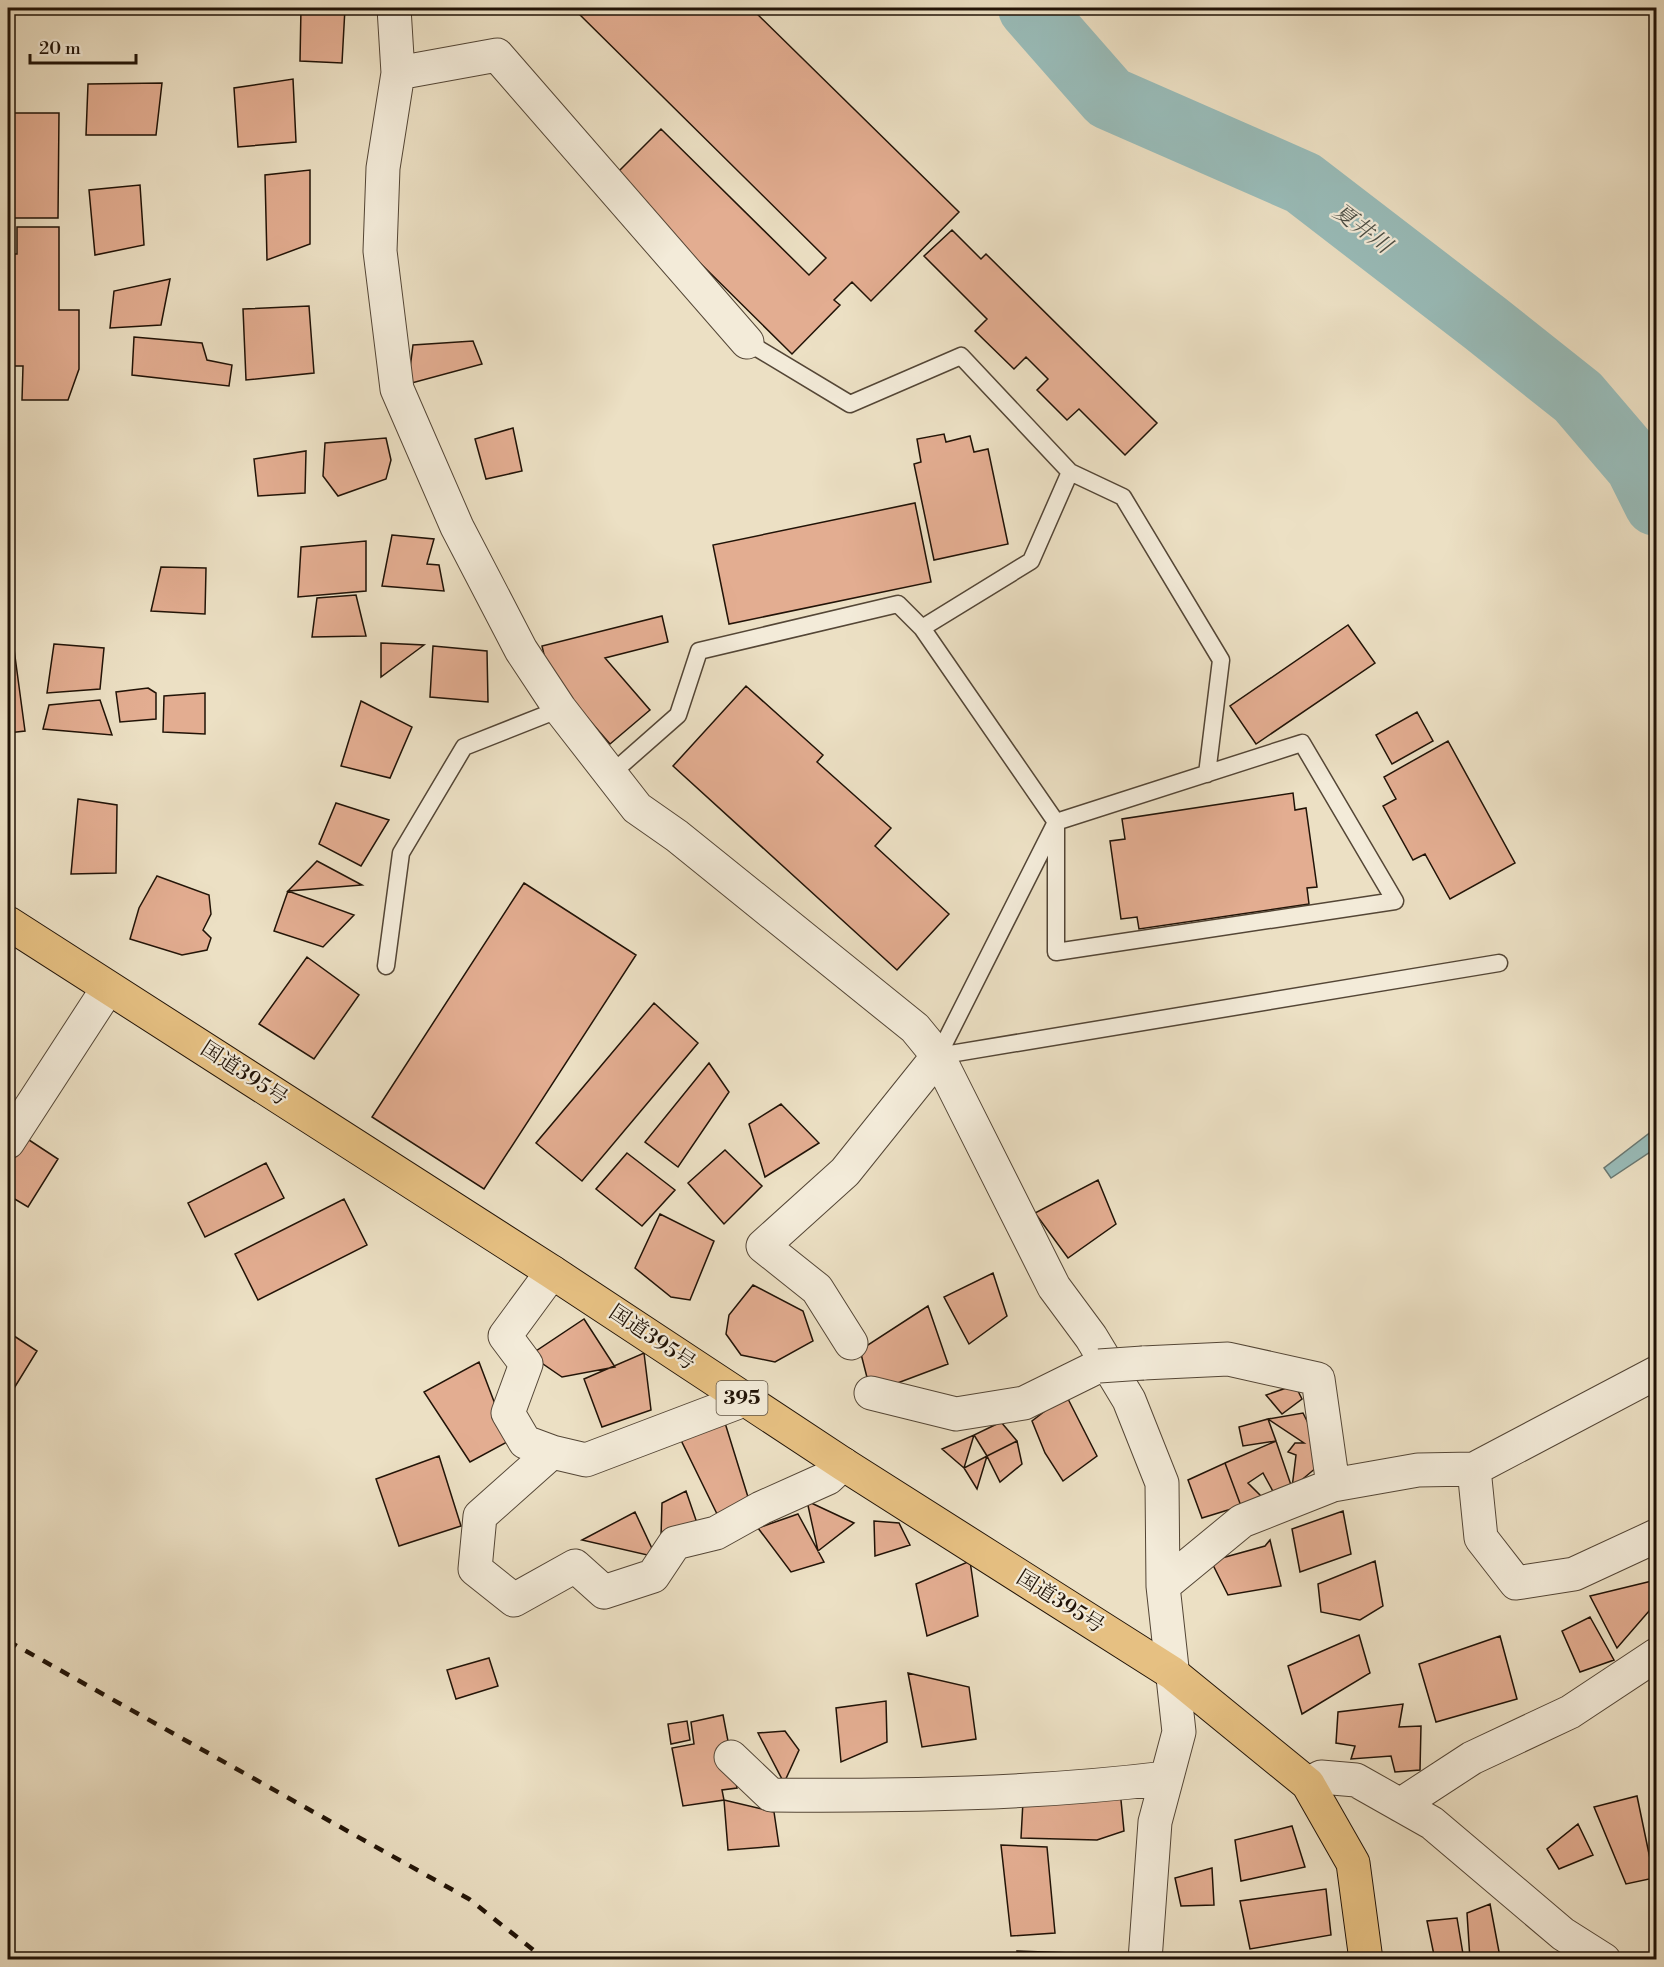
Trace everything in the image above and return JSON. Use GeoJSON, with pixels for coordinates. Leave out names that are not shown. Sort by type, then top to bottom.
{"type":"FeatureCollection","features":[{"type":"Feature","properties":{"kind":"highway","name":"国道395号"},"geometry":{"type":"LineString","coordinates":[[8,923],[552,1272],[843,1464],[1172,1672],[1308,1785],[1353,1863],[1366,1959]]}},
{"type":"Feature","properties":{"kind":"street"},"geometry":{"type":"LineString","coordinates":[[394,8],[398,73],[383,168],[380,251],[397,389],[468,547],[521,650],[560,709],[638,808],[677,836],[915,1028],[938,1056],[1053,1287],[1091,1337],[1129,1400],[1162,1483],[1163,1586],[1179,1732],[1155,1822],[1145,1959]]}},
{"type":"Feature","properties":{"kind":"street"},"geometry":{"type":"LineString","coordinates":[[398,73],[497,55],[747,342]]}},
{"type":"Feature","properties":{"kind":"street"},"geometry":{"type":"LineString","coordinates":[[8,1142],[108,988]]}},
{"type":"Feature","properties":{"kind":"street"},"geometry":{"type":"LineString","coordinates":[[851,1343],[817,1289],[763,1246],[845,1172],[938,1056]]}},
{"type":"Feature","properties":{"kind":"street"},"geometry":{"type":"LineString","coordinates":[[552,1272],[505,1336],[526,1364],[508,1413],[525,1442],[552,1452],[586,1460],[744,1400]]}},
{"type":"Feature","properties":{"kind":"street"},"geometry":{"type":"LineString","coordinates":[[871,1393],[956,1414],[1024,1403],[1100,1366],[1228,1359],[1318,1379],[1333,1485]]}},
{"type":"Feature","properties":{"kind":"street"},"geometry":{"type":"LineString","coordinates":[[1163,1586],[1242,1521],[1333,1485],[1418,1470],[1474,1469],[1656,1372]]}},
{"type":"Feature","properties":{"kind":"street"},"geometry":{"type":"LineString","coordinates":[[552,1452],[480,1516],[475,1569],[514,1600],[575,1566],[604,1592],[653,1576],[675,1544],[716,1533],[761,1508],[828,1478],[843,1464]]}},
{"type":"Feature","properties":{"kind":"street"},"geometry":{"type":"LineString","coordinates":[[1474,1469],[1481,1538],[1516,1583],[1574,1574],[1656,1536]]}},
{"type":"Feature","properties":{"kind":"street"},"geometry":{"type":"LineString","coordinates":[[1400,1805],[1472,1758],[1570,1712],[1656,1655]]}},
{"type":"Feature","properties":{"kind":"street"},"geometry":{"type":"LineString","coordinates":[[731,1757],[771,1795],[1023,1791],[1092,1787],[1167,1778]]}},
{"type":"Feature","properties":{"kind":"street"},"geometry":{"type":"LineString","coordinates":[[1308,1785],[1321,1777],[1356,1780],[1432,1823],[1563,1934],[1604,1959]]}},
{"type":"Feature","properties":{"kind":"lane"},"geometry":{"type":"LineString","coordinates":[[747,342],[850,404],[962,356],[1070,472],[1123,497],[1221,660],[1207,774]]}},
{"type":"Feature","properties":{"kind":"lane"},"geometry":{"type":"LineString","coordinates":[[922,628],[1031,561],[1070,472]]}},
{"type":"Feature","properties":{"kind":"lane"},"geometry":{"type":"LineString","coordinates":[[610,774],[678,715],[699,651],[898,604],[922,628],[1056,822],[1056,952],[1395,901],[1302,743],[1056,822],[938,1056]]}},
{"type":"Feature","properties":{"kind":"lane"},"geometry":{"type":"LineString","coordinates":[[386,966],[402,853],[464,747],[560,709]]}},
{"type":"Feature","properties":{"kind":"lane"},"geometry":{"type":"LineString","coordinates":[[938,1056],[1499,963]]}},
{"type":"Feature","properties":{"kind":"water"},"geometry":{"type":"Polygon","coordinates":[[[1656,1128],[1656,1148],[1611,1178],[1604,1168],[1656,1128]]]}},
{"type":"Feature","properties":{"kind":"building"},"geometry":{"type":"Polygon","coordinates":[[[301,8],[345,8],[342,63],[300,61],[301,8]]]}},
{"type":"Feature","properties":{"kind":"building"},"geometry":{"type":"Polygon","coordinates":[[[573,8],[751,8],[959,212],[871,301],[852,282],[834,300],[840,305],[792,354],[613,177],[661,129],[809,275],[826,258],[573,8]]]}},
{"type":"Feature","properties":{"kind":"building"},"geometry":{"type":"Polygon","coordinates":[[[293,79],[296,142],[238,147],[234,88],[293,79]]]}},
{"type":"Feature","properties":{"kind":"building"},"geometry":{"type":"Polygon","coordinates":[[[162,83],[156,135],[86,135],[88,84],[162,83]]]}},
{"type":"Feature","properties":{"kind":"building"},"geometry":{"type":"Polygon","coordinates":[[[8,113],[59,113],[58,218],[8,218],[8,113]]]}},
{"type":"Feature","properties":{"kind":"building"},"geometry":{"type":"Polygon","coordinates":[[[310,170],[310,244],[267,260],[265,175],[310,170]]]}},
{"type":"Feature","properties":{"kind":"building"},"geometry":{"type":"Polygon","coordinates":[[[140,185],[144,245],[95,255],[89,190],[140,185]]]}},
{"type":"Feature","properties":{"kind":"building"},"geometry":{"type":"Polygon","coordinates":[[[17,227],[59,227],[59,310],[79,310],[79,369],[68,400],[22,400],[23,366],[8,366],[8,254],[17,254],[17,227]]]}},
{"type":"Feature","properties":{"kind":"building"},"geometry":{"type":"Polygon","coordinates":[[[952,230],[981,259],[986,254],[1157,423],[1125,455],[1079,409],[1067,420],[1037,390],[1048,379],[1026,357],[1014,369],[975,331],[987,319],[924,256],[952,230]]]}},
{"type":"Feature","properties":{"kind":"building"},"geometry":{"type":"Polygon","coordinates":[[[170,279],[161,325],[110,328],[114,291],[170,279]]]}},
{"type":"Feature","properties":{"kind":"building"},"geometry":{"type":"Polygon","coordinates":[[[309,306],[314,373],[246,380],[243,309],[309,306]]]}},
{"type":"Feature","properties":{"kind":"building"},"geometry":{"type":"Polygon","coordinates":[[[134,337],[202,343],[207,360],[232,365],[229,386],[132,375],[134,337]]]}},
{"type":"Feature","properties":{"kind":"building"},"geometry":{"type":"Polygon","coordinates":[[[473,341],[482,364],[408,384],[413,345],[473,341]]]}},
{"type":"Feature","properties":{"kind":"building"},"geometry":{"type":"Polygon","coordinates":[[[513,428],[522,471],[486,479],[475,439],[513,428]]]}},
{"type":"Feature","properties":{"kind":"building"},"geometry":{"type":"Polygon","coordinates":[[[944,434],[946,442],[970,436],[974,452],[988,449],[1008,544],[934,560],[914,464],[921,462],[917,439],[944,434]]]}},
{"type":"Feature","properties":{"kind":"building"},"geometry":{"type":"Polygon","coordinates":[[[386,438],[391,460],[386,479],[338,496],[323,476],[325,443],[386,438]]]}},
{"type":"Feature","properties":{"kind":"building"},"geometry":{"type":"Polygon","coordinates":[[[306,451],[305,493],[258,496],[254,459],[306,451]]]}},
{"type":"Feature","properties":{"kind":"building"},"geometry":{"type":"Polygon","coordinates":[[[915,503],[931,582],[729,624],[713,545],[915,503]]]}},
{"type":"Feature","properties":{"kind":"building"},"geometry":{"type":"Polygon","coordinates":[[[392,535],[434,539],[427,564],[439,565],[444,591],[382,586],[392,535]]]}},
{"type":"Feature","properties":{"kind":"building"},"geometry":{"type":"Polygon","coordinates":[[[366,541],[366,591],[298,597],[301,547],[366,541]]]}},
{"type":"Feature","properties":{"kind":"building"},"geometry":{"type":"Polygon","coordinates":[[[161,567],[206,568],[205,614],[151,611],[161,567]]]}},
{"type":"Feature","properties":{"kind":"building"},"geometry":{"type":"Polygon","coordinates":[[[356,595],[366,636],[312,637],[317,598],[356,595]]]}},
{"type":"Feature","properties":{"kind":"building"},"geometry":{"type":"Polygon","coordinates":[[[662,616],[668,642],[605,658],[650,710],[610,744],[548,672],[542,646],[662,616]]]}},
{"type":"Feature","properties":{"kind":"building"},"geometry":{"type":"Polygon","coordinates":[[[1348,625],[1375,663],[1256,744],[1230,706],[1348,625]]]}},
{"type":"Feature","properties":{"kind":"building"},"geometry":{"type":"Polygon","coordinates":[[[381,643],[424,645],[381,677],[381,643]]]}},
{"type":"Feature","properties":{"kind":"building"},"geometry":{"type":"Polygon","coordinates":[[[54,644],[104,648],[100,689],[47,693],[54,644]]]}},
{"type":"Feature","properties":{"kind":"building"},"geometry":{"type":"Polygon","coordinates":[[[433,646],[487,651],[488,702],[430,697],[433,646]]]}},
{"type":"Feature","properties":{"kind":"building"},"geometry":{"type":"Polygon","coordinates":[[[14,649],[25,731],[8,733],[8,650],[14,649]]]}},
{"type":"Feature","properties":{"kind":"building"},"geometry":{"type":"Polygon","coordinates":[[[746,686],[823,755],[817,762],[891,828],[875,846],[949,914],[897,970],[673,766],[746,686]]]}},
{"type":"Feature","properties":{"kind":"building"},"geometry":{"type":"Polygon","coordinates":[[[148,688],[156,693],[156,719],[120,722],[116,692],[148,688]]]}},
{"type":"Feature","properties":{"kind":"building"},"geometry":{"type":"Polygon","coordinates":[[[205,693],[205,734],[163,732],[164,696],[205,693]]]}},
{"type":"Feature","properties":{"kind":"building"},"geometry":{"type":"Polygon","coordinates":[[[100,700],[112,735],[43,729],[49,705],[100,700]]]}},
{"type":"Feature","properties":{"kind":"building"},"geometry":{"type":"Polygon","coordinates":[[[361,701],[412,727],[390,778],[341,766],[361,701]]]}},
{"type":"Feature","properties":{"kind":"building"},"geometry":{"type":"Polygon","coordinates":[[[1417,712],[1433,741],[1392,764],[1376,735],[1417,712]]]}},
{"type":"Feature","properties":{"kind":"building"},"geometry":{"type":"Polygon","coordinates":[[[1448,741],[1515,863],[1450,899],[1425,854],[1413,860],[1383,806],[1396,799],[1384,777],[1448,741]]]}},
{"type":"Feature","properties":{"kind":"building"},"geometry":{"type":"Polygon","coordinates":[[[1293,793],[1295,810],[1306,808],[1317,887],[1307,888],[1309,904],[1139,929],[1137,917],[1121,919],[1110,841],[1125,839],[1122,819],[1293,793]]]}},
{"type":"Feature","properties":{"kind":"building"},"geometry":{"type":"Polygon","coordinates":[[[78,799],[117,805],[116,873],[71,874],[78,799]]]}},
{"type":"Feature","properties":{"kind":"building"},"geometry":{"type":"Polygon","coordinates":[[[336,803],[389,820],[361,866],[319,844],[336,803]]]}},
{"type":"Feature","properties":{"kind":"building"},"geometry":{"type":"Polygon","coordinates":[[[317,861],[362,885],[288,891],[317,861]]]}},
{"type":"Feature","properties":{"kind":"building"},"geometry":{"type":"Polygon","coordinates":[[[157,876],[209,895],[211,914],[203,930],[211,938],[207,950],[182,955],[130,939],[139,908],[157,876]]]}},
{"type":"Feature","properties":{"kind":"building"},"geometry":{"type":"Polygon","coordinates":[[[524,883],[636,955],[484,1189],[372,1117],[524,883]]]}},
{"type":"Feature","properties":{"kind":"building"},"geometry":{"type":"Polygon","coordinates":[[[288,891],[354,915],[323,947],[274,931],[288,891]]]}},
{"type":"Feature","properties":{"kind":"building"},"geometry":{"type":"Polygon","coordinates":[[[307,957],[359,995],[314,1059],[259,1024],[307,957]]]}},
{"type":"Feature","properties":{"kind":"building"},"geometry":{"type":"Polygon","coordinates":[[[654,1003],[698,1043],[582,1181],[536,1143],[654,1003]]]}},
{"type":"Feature","properties":{"kind":"building"},"geometry":{"type":"Polygon","coordinates":[[[709,1063],[729,1092],[678,1167],[645,1142],[709,1063]]]}},
{"type":"Feature","properties":{"kind":"building"},"geometry":{"type":"Polygon","coordinates":[[[781,1104],[819,1143],[765,1177],[749,1124],[781,1104]]]}},
{"type":"Feature","properties":{"kind":"building"},"geometry":{"type":"Polygon","coordinates":[[[26,1138],[58,1159],[28,1207],[8,1195],[8,1167],[26,1138]]]}},
{"type":"Feature","properties":{"kind":"building"},"geometry":{"type":"Polygon","coordinates":[[[725,1150],[762,1186],[724,1224],[688,1183],[725,1150]]]}},
{"type":"Feature","properties":{"kind":"building"},"geometry":{"type":"Polygon","coordinates":[[[627,1153],[675,1190],[642,1226],[596,1189],[627,1153]]]}},
{"type":"Feature","properties":{"kind":"building"},"geometry":{"type":"Polygon","coordinates":[[[266,1163],[284,1198],[205,1237],[188,1203],[266,1163]]]}},
{"type":"Feature","properties":{"kind":"building"},"geometry":{"type":"Polygon","coordinates":[[[1098,1180],[1116,1224],[1068,1258],[1035,1213],[1098,1180]]]}},
{"type":"Feature","properties":{"kind":"building"},"geometry":{"type":"Polygon","coordinates":[[[344,1199],[367,1245],[258,1300],[235,1254],[344,1199]]]}},
{"type":"Feature","properties":{"kind":"building"},"geometry":{"type":"Polygon","coordinates":[[[660,1214],[714,1241],[690,1300],[671,1297],[635,1268],[660,1214]]]}},
{"type":"Feature","properties":{"kind":"building"},"geometry":{"type":"Polygon","coordinates":[[[993,1273],[1007,1316],[969,1344],[944,1297],[993,1273]]]}},
{"type":"Feature","properties":{"kind":"building"},"geometry":{"type":"Polygon","coordinates":[[[753,1285],[803,1311],[813,1341],[775,1362],[741,1355],[726,1334],[729,1315],[753,1285]]]}},
{"type":"Feature","properties":{"kind":"building"},"geometry":{"type":"Polygon","coordinates":[[[928,1306],[948,1364],[871,1393],[860,1350],[928,1306]]]}},
{"type":"Feature","properties":{"kind":"building"},"geometry":{"type":"Polygon","coordinates":[[[584,1319],[615,1367],[562,1377],[530,1355],[584,1319]]]}},
{"type":"Feature","properties":{"kind":"building"},"geometry":{"type":"Polygon","coordinates":[[[8,1332],[37,1351],[8,1398],[8,1332]]]}},
{"type":"Feature","properties":{"kind":"building"},"geometry":{"type":"Polygon","coordinates":[[[644,1353],[651,1410],[602,1427],[584,1379],[644,1353]]]}},
{"type":"Feature","properties":{"kind":"building"},"geometry":{"type":"Polygon","coordinates":[[[479,1362],[509,1441],[470,1462],[424,1392],[479,1362]]]}},
{"type":"Feature","properties":{"kind":"building"},"geometry":{"type":"Polygon","coordinates":[[[1295,1385],[1302,1399],[1282,1414],[1266,1395],[1295,1385]]]}},
{"type":"Feature","properties":{"kind":"building"},"geometry":{"type":"Polygon","coordinates":[[[1066,1395],[1097,1456],[1063,1481],[1045,1453],[1032,1421],[1066,1395]]]}},
{"type":"Feature","properties":{"kind":"building"},"geometry":{"type":"Polygon","coordinates":[[[721,1410],[748,1497],[718,1516],[677,1432],[721,1410]]]}},
{"type":"Feature","properties":{"kind":"building"},"geometry":{"type":"Polygon","coordinates":[[[1303,1413],[1317,1441],[1317,1467],[1292,1488],[1296,1455],[1288,1452],[1295,1443],[1304,1443],[1268,1419],[1303,1413]]]}},
{"type":"Feature","properties":{"kind":"building"},"geometry":{"type":"Polygon","coordinates":[[[1268,1419],[1276,1441],[1243,1446],[1239,1427],[1268,1419]]]}},
{"type":"Feature","properties":{"kind":"building"},"geometry":{"type":"Polygon","coordinates":[[[1001,1422],[1017,1441],[987,1456],[974,1435],[1001,1422]]]}},
{"type":"Feature","properties":{"kind":"building"},"geometry":{"type":"Polygon","coordinates":[[[974,1435],[964,1468],[942,1449],[974,1435]]]}},
{"type":"Feature","properties":{"kind":"building"},"geometry":{"type":"Polygon","coordinates":[[[1017,1441],[1022,1464],[1000,1482],[987,1456],[1017,1441]]]}},
{"type":"Feature","properties":{"kind":"building"},"geometry":{"type":"Polygon","coordinates":[[[1276,1441],[1292,1488],[1275,1495],[1263,1473],[1248,1483],[1262,1497],[1241,1506],[1225,1463],[1276,1441]]]}},
{"type":"Feature","properties":{"kind":"building"},"geometry":{"type":"Polygon","coordinates":[[[439,1456],[461,1526],[399,1546],[376,1479],[439,1456]]]}},
{"type":"Feature","properties":{"kind":"building"},"geometry":{"type":"Polygon","coordinates":[[[987,1456],[977,1489],[964,1468],[987,1456]]]}},
{"type":"Feature","properties":{"kind":"building"},"geometry":{"type":"Polygon","coordinates":[[[1225,1463],[1241,1506],[1202,1518],[1188,1480],[1225,1463]]]}},
{"type":"Feature","properties":{"kind":"building"},"geometry":{"type":"Polygon","coordinates":[[[686,1491],[697,1523],[661,1537],[662,1503],[686,1491]]]}},
{"type":"Feature","properties":{"kind":"building"},"geometry":{"type":"Polygon","coordinates":[[[807,1501],[854,1523],[818,1551],[807,1501]]]}},
{"type":"Feature","properties":{"kind":"building"},"geometry":{"type":"Polygon","coordinates":[[[1343,1511],[1351,1554],[1300,1572],[1292,1529],[1343,1511]]]}},
{"type":"Feature","properties":{"kind":"building"},"geometry":{"type":"Polygon","coordinates":[[[635,1512],[656,1557],[582,1540],[635,1512]]]}},
{"type":"Feature","properties":{"kind":"building"},"geometry":{"type":"Polygon","coordinates":[[[798,1514],[824,1562],[791,1572],[758,1528],[798,1514]]]}},
{"type":"Feature","properties":{"kind":"building"},"geometry":{"type":"Polygon","coordinates":[[[874,1521],[899,1523],[910,1545],[875,1556],[874,1521]]]}},
{"type":"Feature","properties":{"kind":"building"},"geometry":{"type":"Polygon","coordinates":[[[1270,1540],[1281,1586],[1228,1595],[1211,1561],[1265,1546],[1270,1540]]]}},
{"type":"Feature","properties":{"kind":"building"},"geometry":{"type":"Polygon","coordinates":[[[970,1561],[978,1616],[927,1636],[916,1584],[970,1561]]]}},
{"type":"Feature","properties":{"kind":"building"},"geometry":{"type":"Polygon","coordinates":[[[1375,1561],[1383,1606],[1360,1620],[1321,1612],[1318,1584],[1375,1561]]]}},
{"type":"Feature","properties":{"kind":"building"},"geometry":{"type":"Polygon","coordinates":[[[1656,1580],[1656,1603],[1617,1648],[1590,1596],[1656,1580]]]}},
{"type":"Feature","properties":{"kind":"building"},"geometry":{"type":"Polygon","coordinates":[[[1590,1617],[1614,1660],[1580,1672],[1562,1631],[1590,1617]]]}},
{"type":"Feature","properties":{"kind":"building"},"geometry":{"type":"Polygon","coordinates":[[[1359,1635],[1370,1673],[1302,1714],[1288,1666],[1359,1635]]]}},
{"type":"Feature","properties":{"kind":"building"},"geometry":{"type":"Polygon","coordinates":[[[1500,1636],[1517,1699],[1436,1722],[1419,1664],[1500,1636]]]}},
{"type":"Feature","properties":{"kind":"building"},"geometry":{"type":"Polygon","coordinates":[[[489,1658],[498,1686],[456,1699],[447,1670],[489,1658]]]}},
{"type":"Feature","properties":{"kind":"building"},"geometry":{"type":"Polygon","coordinates":[[[908,1673],[969,1687],[976,1739],[922,1747],[908,1673]]]}},
{"type":"Feature","properties":{"kind":"building"},"geometry":{"type":"Polygon","coordinates":[[[886,1701],[887,1742],[841,1762],[836,1708],[886,1701]]]}},
{"type":"Feature","properties":{"kind":"building"},"geometry":{"type":"Polygon","coordinates":[[[1403,1704],[1399,1727],[1421,1726],[1420,1770],[1395,1772],[1391,1756],[1351,1759],[1355,1746],[1336,1743],[1338,1712],[1403,1704]]]}},
{"type":"Feature","properties":{"kind":"building"},"geometry":{"type":"Polygon","coordinates":[[[723,1715],[737,1788],[722,1790],[724,1800],[683,1806],[672,1748],[694,1744],[691,1722],[723,1715]]]}},
{"type":"Feature","properties":{"kind":"building"},"geometry":{"type":"Polygon","coordinates":[[[687,1721],[690,1740],[671,1744],[668,1724],[687,1721]]]}},
{"type":"Feature","properties":{"kind":"building"},"geometry":{"type":"Polygon","coordinates":[[[785,1731],[799,1750],[784,1783],[758,1733],[785,1731]]]}},
{"type":"Feature","properties":{"kind":"building"},"geometry":{"type":"Polygon","coordinates":[[[1120,1790],[1124,1831],[1097,1840],[1021,1838],[1023,1801],[1120,1790]]]}},
{"type":"Feature","properties":{"kind":"building"},"geometry":{"type":"Polygon","coordinates":[[[1637,1796],[1654,1878],[1626,1884],[1594,1807],[1637,1796]]]}},
{"type":"Feature","properties":{"kind":"building"},"geometry":{"type":"Polygon","coordinates":[[[724,1800],[774,1812],[779,1846],[728,1850],[724,1800]]]}},
{"type":"Feature","properties":{"kind":"building"},"geometry":{"type":"Polygon","coordinates":[[[1578,1824],[1593,1855],[1559,1869],[1547,1849],[1578,1824]]]}},
{"type":"Feature","properties":{"kind":"building"},"geometry":{"type":"Polygon","coordinates":[[[1292,1826],[1305,1867],[1241,1881],[1235,1840],[1292,1826]]]}},
{"type":"Feature","properties":{"kind":"building"},"geometry":{"type":"Polygon","coordinates":[[[1001,1845],[1047,1847],[1055,1933],[1011,1936],[1001,1845]]]}},
{"type":"Feature","properties":{"kind":"building"},"geometry":{"type":"Polygon","coordinates":[[[1212,1868],[1214,1905],[1181,1906],[1175,1878],[1212,1868]]]}},
{"type":"Feature","properties":{"kind":"building"},"geometry":{"type":"Polygon","coordinates":[[[1326,1889],[1331,1935],[1250,1949],[1240,1901],[1326,1889]]]}},
{"type":"Feature","properties":{"kind":"building"},"geometry":{"type":"Polygon","coordinates":[[[1490,1904],[1500,1957],[1470,1960],[1467,1913],[1490,1904]]]}},
{"type":"Feature","properties":{"kind":"building"},"geometry":{"type":"Polygon","coordinates":[[[1457,1918],[1464,1960],[1435,1960],[1427,1921],[1457,1918]]]}},
{"type":"Feature","properties":{"kind":"building"},"geometry":{"type":"Polygon","coordinates":[[[1017,1951],[1072,1953],[1073,1960],[1018,1960],[1017,1951]]]}},
{"type":"Feature","properties":{"kind":"waterway","name":"夏井川"},"geometry":{"type":"LineString","coordinates":[[1030,8],[1109,98],[1303,183],[1485,323],[1578,397],[1637,466],[1656,504]]}},
{"type":"Feature","properties":{"kind":"railway"},"geometry":{"type":"LineString","coordinates":[[8,1641],[469,1899],[546,1960]]}}]}
